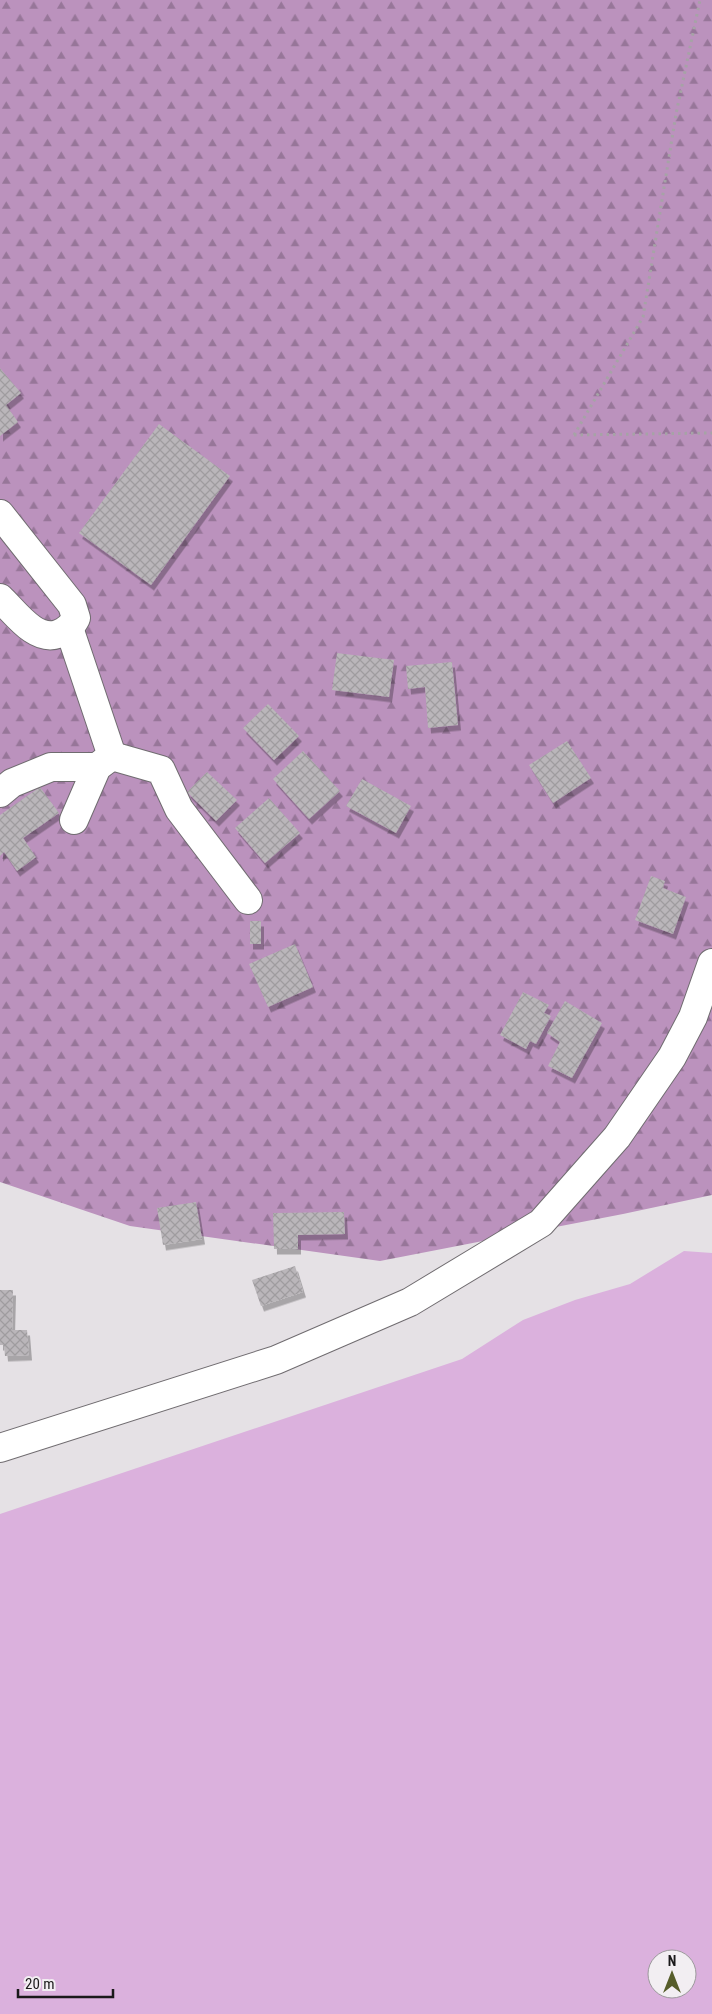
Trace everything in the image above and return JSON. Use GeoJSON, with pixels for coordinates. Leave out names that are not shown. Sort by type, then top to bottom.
{"type":"FeatureCollection","features":[{"type":"Feature","properties":{"kind":"street"},"geometry":{"type":"LineString","coordinates":[[0,514],[72,605],[76,618],[69,628],[52,636],[36,631],[0,598]]}},
{"type":"Feature","properties":{"kind":"street"},"geometry":{"type":"LineString","coordinates":[[69,628],[104,762],[74,820]]}},
{"type":"Feature","properties":{"kind":"street"},"geometry":{"type":"LineString","coordinates":[[0,793],[12,783],[51,768],[104,762],[161,770],[180,809],[248,900]]}},
{"type":"Feature","properties":{"kind":"street"},"geometry":{"type":"LineString","coordinates":[[0,1448],[276,1360],[410,1302],[541,1223],[617,1138],[672,1057],[693,1017],[712,963]]}},
{"type":"Feature","properties":{"kind":"path"},"geometry":{"type":"LineString","coordinates":[[700,0],[676,114],[643,317],[574,435],[712,433]]}},
{"type":"Feature","properties":{"kind":"green space"},"geometry":{"type":"Polygon","coordinates":[[[0,0],[712,0],[712,1195],[380,1261],[130,1226],[0,1182],[0,0]]]}},
{"type":"Feature","properties":{"kind":"shaded area"},"geometry":{"type":"Polygon","coordinates":[[[684,1251],[712,1253],[712,2014],[0,2014],[0,1514],[462,1359],[523,1320],[575,1300],[630,1284],[684,1251]]]}},
{"type":"Feature","properties":{"kind":"building"},"geometry":{"type":"Polygon","coordinates":[[[0,368],[21,393],[6,405],[18,422],[0,436],[0,368]]]}},
{"type":"Feature","properties":{"kind":"building"},"geometry":{"type":"Polygon","coordinates":[[[159,424],[230,476],[151,585],[79,533],[159,424]]]}},
{"type":"Feature","properties":{"kind":"building"},"geometry":{"type":"Polygon","coordinates":[[[337,653],[394,660],[389,697],[332,690],[337,653]]]}},
{"type":"Feature","properties":{"kind":"building"},"geometry":{"type":"Polygon","coordinates":[[[452,662],[458,725],[428,728],[425,687],[408,689],[406,666],[452,662]]]}},
{"type":"Feature","properties":{"kind":"building"},"geometry":{"type":"Polygon","coordinates":[[[268,704],[299,736],[274,760],[243,728],[268,704]]]}},
{"type":"Feature","properties":{"kind":"building"},"geometry":{"type":"Polygon","coordinates":[[[567,741],[591,778],[553,803],[529,765],[567,741]]]}},
{"type":"Feature","properties":{"kind":"building"},"geometry":{"type":"Polygon","coordinates":[[[303,751],[340,791],[309,819],[273,779],[303,751]]]}},
{"type":"Feature","properties":{"kind":"building"},"geometry":{"type":"Polygon","coordinates":[[[207,772],[237,800],[216,821],[187,792],[207,772]]]}},
{"type":"Feature","properties":{"kind":"building"},"geometry":{"type":"Polygon","coordinates":[[[362,779],[411,806],[396,833],[346,806],[362,779]]]}},
{"type":"Feature","properties":{"kind":"building"},"geometry":{"type":"Polygon","coordinates":[[[40,787],[59,813],[23,838],[36,857],[17,871],[4,852],[0,856],[0,815],[40,787]]]}},
{"type":"Feature","properties":{"kind":"building"},"geometry":{"type":"Polygon","coordinates":[[[269,798],[300,833],[265,863],[235,828],[269,798]]]}},
{"type":"Feature","properties":{"kind":"building"},"geometry":{"type":"Polygon","coordinates":[[[651,876],[665,881],[663,888],[686,897],[673,934],[635,920],[651,876]]]}},
{"type":"Feature","properties":{"kind":"building"},"geometry":{"type":"Polygon","coordinates":[[[250,921],[261,921],[261,944],[250,944],[250,921]]]}},
{"type":"Feature","properties":{"kind":"building"},"geometry":{"type":"Polygon","coordinates":[[[295,944],[313,987],[268,1007],[249,964],[295,944]]]}},
{"type":"Feature","properties":{"kind":"building"},"geometry":{"type":"Polygon","coordinates":[[[523,992],[549,1005],[544,1013],[551,1016],[536,1044],[530,1041],[526,1049],[500,1035],[523,992]]]}},
{"type":"Feature","properties":{"kind":"building"},"geometry":{"type":"Polygon","coordinates":[[[565,1001],[602,1023],[572,1078],[548,1066],[560,1042],[547,1033],[565,1001]]]}},
{"type":"Feature","properties":{"kind":"building"},"geometry":{"type":"Polygon","coordinates":[[[196,1202],[202,1239],[163,1245],[157,1208],[196,1202]]]}},
{"type":"Feature","properties":{"kind":"building"},"geometry":{"type":"Polygon","coordinates":[[[344,1212],[345,1234],[298,1235],[298,1249],[274,1249],[273,1213],[344,1212]]]}},
{"type":"Feature","properties":{"kind":"building"},"geometry":{"type":"Polygon","coordinates":[[[295,1266],[303,1292],[261,1306],[252,1280],[295,1266]]]}},
{"type":"Feature","properties":{"kind":"building"},"geometry":{"type":"Polygon","coordinates":[[[0,1290],[13,1290],[12,1330],[27,1330],[29,1355],[5,1356],[4,1345],[0,1345],[0,1290]]]}}]}
